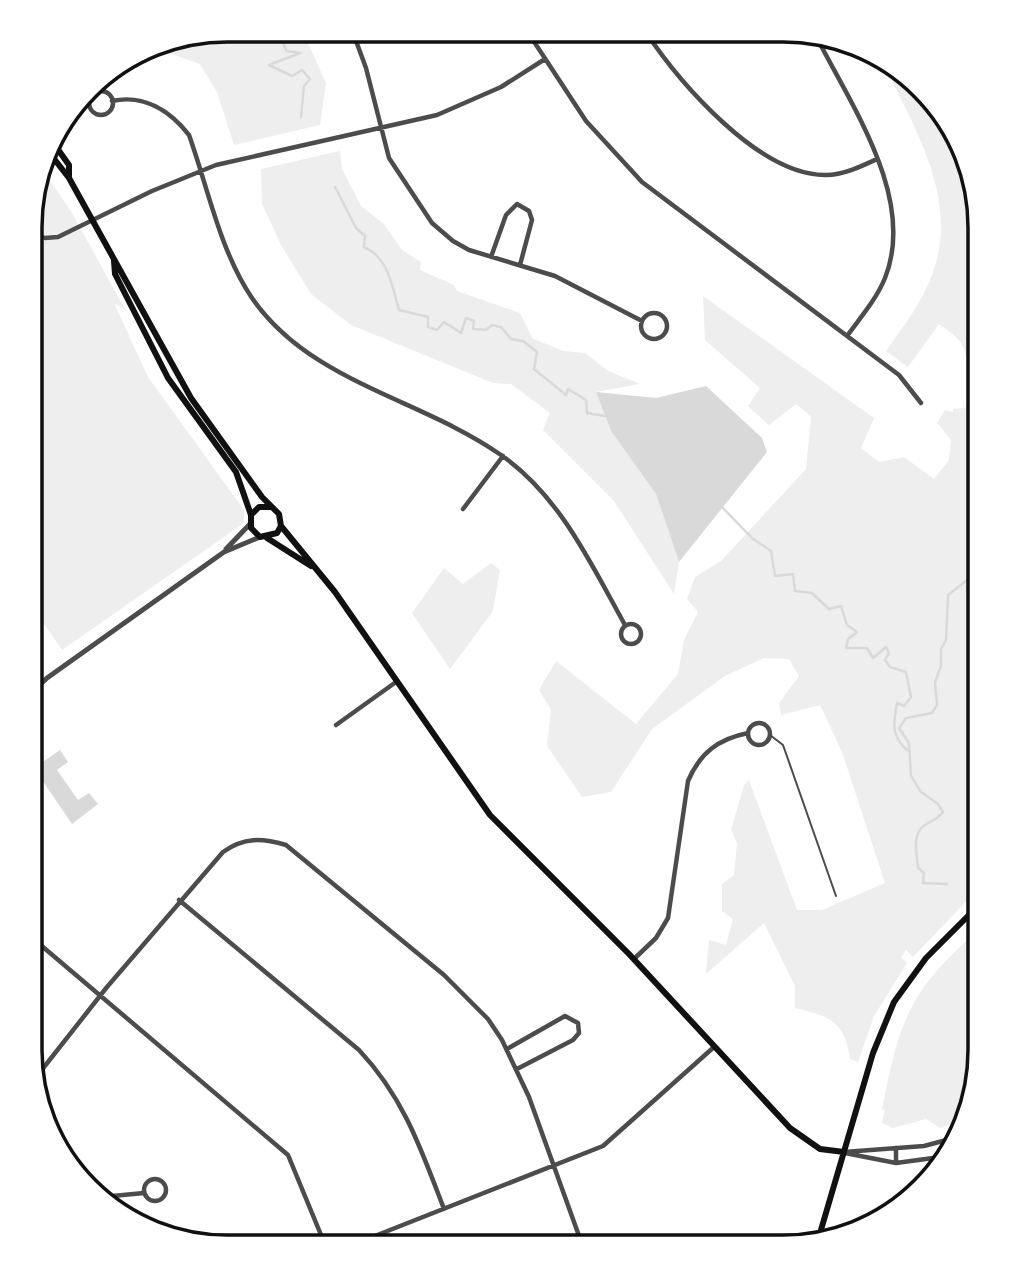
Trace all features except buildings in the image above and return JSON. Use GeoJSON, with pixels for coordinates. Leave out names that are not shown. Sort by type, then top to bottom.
{"type":"FeatureCollection","features":[{"type":"Feature","properties":{"kind":"main road"},"geometry":{"type":"LineString","coordinates":[[59,150],[69,165],[69,178]]}},
{"type":"Feature","properties":{"kind":"main road"},"geometry":{"type":"LineString","coordinates":[[55,160],[69,178],[114,261],[120,267],[191,398],[270,507],[279,514],[281,526],[316,569],[490,815],[634,959],[794,1132],[820,1149],[844,1152]]}},
{"type":"Feature","properties":{"kind":"main road"},"geometry":{"type":"LineString","coordinates":[[114,261],[115,274],[168,378],[236,472],[251,515],[250,524],[263,537],[316,569]]}},
{"type":"Feature","properties":{"kind":"main road"},"geometry":{"type":"LineString","coordinates":[[251,515],[259,507],[270,507]]}},
{"type":"Feature","properties":{"kind":"main road"},"geometry":{"type":"LineString","coordinates":[[263,537],[276,533],[281,526]]}},
{"type":"Feature","properties":{"kind":"main road"},"geometry":{"type":"LineString","coordinates":[[821,1231],[873,1054],[894,1002],[926,958],[968,916]]}},
{"type":"Feature","properties":{"kind":"street"},"geometry":{"type":"LineString","coordinates":[[356,42],[389,158],[432,223],[453,242],[491,257],[555,276],[642,321]]}},
{"type":"Feature","properties":{"kind":"street"},"geometry":{"type":"LineString","coordinates":[[534,42],[586,121],[642,182],[899,375],[920,403]]}},
{"type":"Feature","properties":{"kind":"street"},"geometry":{"type":"LineString","coordinates":[[653,42],[691,93],[718,118],[776,162],[804,173],[826,175],[877,159]]}},
{"type":"Feature","properties":{"kind":"street"},"geometry":{"type":"LineString","coordinates":[[821,46],[877,159],[893,208],[891,260],[877,295],[847,336]]}},
{"type":"Feature","properties":{"kind":"street"},"geometry":{"type":"LineString","coordinates":[[42,237],[58,237],[201,170],[382,129],[466,105],[545,59]]}},
{"type":"Feature","properties":{"kind":"street"},"geometry":{"type":"LineString","coordinates":[[90,103],[94,113],[101,115],[109,112],[113,102],[109,94],[102,91]]}},
{"type":"Feature","properties":{"kind":"street"},"geometry":{"type":"LineString","coordinates":[[113,102],[138,100],[166,111],[189,135],[239,274],[252,298],[283,334],[327,367],[457,426],[503,456],[531,480],[561,516],[625,625]]}},
{"type":"Feature","properties":{"kind":"street"},"geometry":{"type":"LineString","coordinates":[[491,257],[506,215],[517,204],[529,211],[532,220],[520,265]]}},
{"type":"Feature","properties":{"kind":"street"},"geometry":{"type":"LineString","coordinates":[[658,313],[666,321],[666,331],[658,339],[649,338],[642,331],[642,321],[648,314],[658,313]]}},
{"type":"Feature","properties":{"kind":"street"},"geometry":{"type":"LineString","coordinates":[[463,509],[503,456]]}},
{"type":"Feature","properties":{"kind":"street"},"geometry":{"type":"LineString","coordinates":[[42,683],[224,552],[250,524]]}},
{"type":"Feature","properties":{"kind":"street"},"geometry":{"type":"LineString","coordinates":[[224,552],[263,537]]}},
{"type":"Feature","properties":{"kind":"street"},"geometry":{"type":"LineString","coordinates":[[633,623],[639,627],[642,634],[636,643],[629,644],[623,640],[621,631],[625,625],[633,623]]}},
{"type":"Feature","properties":{"kind":"street"},"geometry":{"type":"LineString","coordinates":[[336,725],[396,682]]}},
{"type":"Feature","properties":{"kind":"street"},"geometry":{"type":"LineString","coordinates":[[634,959],[656,938],[668,918],[688,781],[695,765],[715,744],[748,733],[753,725],[761,723],[767,727],[770,735],[766,742],[757,745],[749,739],[748,733]]}},
{"type":"Feature","properties":{"kind":"street"},"geometry":{"type":"LineString","coordinates":[[43,1068],[206,868],[233,845],[245,840],[267,839],[286,845],[444,975],[488,1019],[517,1069],[556,1166],[579,1235]]}},
{"type":"Feature","properties":{"kind":"street"},"geometry":{"type":"LineString","coordinates":[[179,900],[359,1050],[383,1076],[408,1118],[444,1209]]}},
{"type":"Feature","properties":{"kind":"street"},"geometry":{"type":"LineString","coordinates":[[42,946],[288,1155],[321,1235]]}},
{"type":"Feature","properties":{"kind":"street"},"geometry":{"type":"LineString","coordinates":[[507,1049],[565,1016],[573,1018],[580,1028],[573,1040],[517,1069]]}},
{"type":"Feature","properties":{"kind":"street"},"geometry":{"type":"LineString","coordinates":[[378,1235],[556,1166],[613,1139],[714,1047]]}},
{"type":"Feature","properties":{"kind":"street"},"geometry":{"type":"LineString","coordinates":[[844,1152],[924,1146],[944,1141]]}},
{"type":"Feature","properties":{"kind":"street"},"geometry":{"type":"LineString","coordinates":[[896,1148],[896,1163]]}},
{"type":"Feature","properties":{"kind":"street"},"geometry":{"type":"LineString","coordinates":[[844,1152],[896,1163],[931,1161]]}},
{"type":"Feature","properties":{"kind":"street"},"geometry":{"type":"LineString","coordinates":[[151,1179],[161,1181],[166,1187],[165,1196],[159,1201],[151,1201],[144,1193],[145,1184],[151,1179]]}},
{"type":"Feature","properties":{"kind":"street"},"geometry":{"type":"LineString","coordinates":[[113,1196],[144,1193]]}},
{"type":"Feature","properties":{"kind":"lane"},"geometry":{"type":"LineString","coordinates":[[770,735],[783,745],[786,752],[836,896]]}},
{"type":"Feature","properties":{"kind":"shaded area"},"geometry":{"type":"Polygon","coordinates":[[[227,42],[307,42],[326,83],[320,125],[234,145],[217,92],[200,64],[167,52],[179,48],[227,42]]]}},
{"type":"Feature","properties":{"kind":"shaded area"},"geometry":{"type":"Polygon","coordinates":[[[889,75],[930,114],[954,156],[962,179],[968,227],[968,364],[961,343],[939,324],[908,367],[886,351],[924,293],[940,244],[941,216],[937,188],[929,161],[889,75]]]}},
{"type":"Feature","properties":{"kind":"shaded area"},"geometry":{"type":"Polygon","coordinates":[[[340,151],[342,169],[361,206],[384,224],[402,250],[421,262],[420,270],[454,285],[457,291],[520,313],[532,338],[563,351],[585,353],[608,371],[640,384],[596,392],[611,431],[656,494],[679,562],[674,594],[614,501],[543,430],[550,413],[511,384],[493,383],[351,325],[311,294],[281,245],[262,204],[261,169],[340,151]]]}},
{"type":"Feature","properties":{"kind":"shaded area"},"geometry":{"type":"Polygon","coordinates":[[[48,178],[72,213],[126,311],[114,303],[148,377],[244,510],[244,523],[62,650],[42,621],[42,227],[48,178]]]}},
{"type":"Feature","properties":{"kind":"shaded area"},"geometry":{"type":"Polygon","coordinates":[[[703,296],[874,418],[861,448],[879,462],[904,457],[934,479],[949,460],[951,440],[937,423],[945,410],[953,412],[953,409],[965,408],[968,402],[968,900],[913,957],[906,950],[901,957],[907,963],[874,1016],[858,1062],[850,1059],[844,1036],[833,1022],[795,1008],[795,986],[764,923],[706,974],[709,940],[726,945],[733,919],[722,911],[722,884],[734,875],[737,843],[731,830],[744,785],[749,780],[797,910],[822,910],[885,883],[842,752],[820,705],[781,715],[779,703],[799,676],[789,659],[764,658],[725,676],[652,729],[611,792],[582,797],[547,746],[551,710],[539,690],[556,661],[636,724],[678,674],[684,640],[698,612],[687,599],[695,577],[721,561],[806,469],[811,417],[796,404],[769,425],[748,406],[760,388],[705,340],[703,296]]]}},
{"type":"Feature","properties":{"kind":"shaded area"},"geometry":{"type":"Polygon","coordinates":[[[706,386],[762,438],[767,452],[679,562],[656,494],[611,431],[596,392],[656,398],[706,386]]]}},
{"type":"Feature","properties":{"kind":"shaded area"},"geometry":{"type":"Polygon","coordinates":[[[491,563],[500,570],[493,611],[450,669],[412,613],[444,568],[463,584],[491,563]]]}},
{"type":"Feature","properties":{"kind":"shaded area"},"geometry":{"type":"Polygon","coordinates":[[[60,750],[68,762],[57,770],[78,800],[89,793],[98,804],[72,824],[42,780],[42,762],[60,750]]]}},
{"type":"Feature","properties":{"kind":"shaded area"},"geometry":{"type":"Polygon","coordinates":[[[968,940],[968,1062],[958,1109],[952,1124],[940,1128],[926,1119],[893,1128],[882,1123],[885,1110],[882,1109],[899,1036],[924,986],[968,940]]]}},
{"type":"Feature","properties":{"kind":"waterway"},"geometry":{"type":"LineString","coordinates":[[283,42],[286,51],[300,53],[269,65],[292,76],[302,70],[310,79],[304,86],[301,117]]}},
{"type":"Feature","properties":{"kind":"waterway"},"geometry":{"type":"LineString","coordinates":[[335,187],[356,228],[365,236],[364,247],[379,258],[384,266],[399,310],[428,317],[428,327],[437,330],[444,322],[461,333],[466,318],[474,321],[473,329],[486,330],[492,325],[501,327],[511,339],[523,341],[537,352],[534,369],[566,395],[568,389],[586,400],[587,413],[605,416]]}},
{"type":"Feature","properties":{"kind":"waterway"},"geometry":{"type":"LineString","coordinates":[[721,506],[752,538],[771,551],[775,576],[793,574],[795,591],[812,593],[829,609],[841,606],[847,625],[857,632],[848,639],[846,648],[867,648],[873,658],[886,647],[889,653],[885,660],[890,667],[906,672],[911,697],[904,706],[897,703],[894,724],[896,735],[908,751]]}},
{"type":"Feature","properties":{"kind":"waterway"},"geometry":{"type":"LineString","coordinates":[[947,884],[923,883],[924,873],[918,868],[918,834],[925,825],[943,812],[938,804],[921,792],[911,776],[909,743],[899,728],[906,718],[932,713],[937,705],[935,682],[941,666],[941,649],[946,640],[948,595],[968,579]]}}]}
